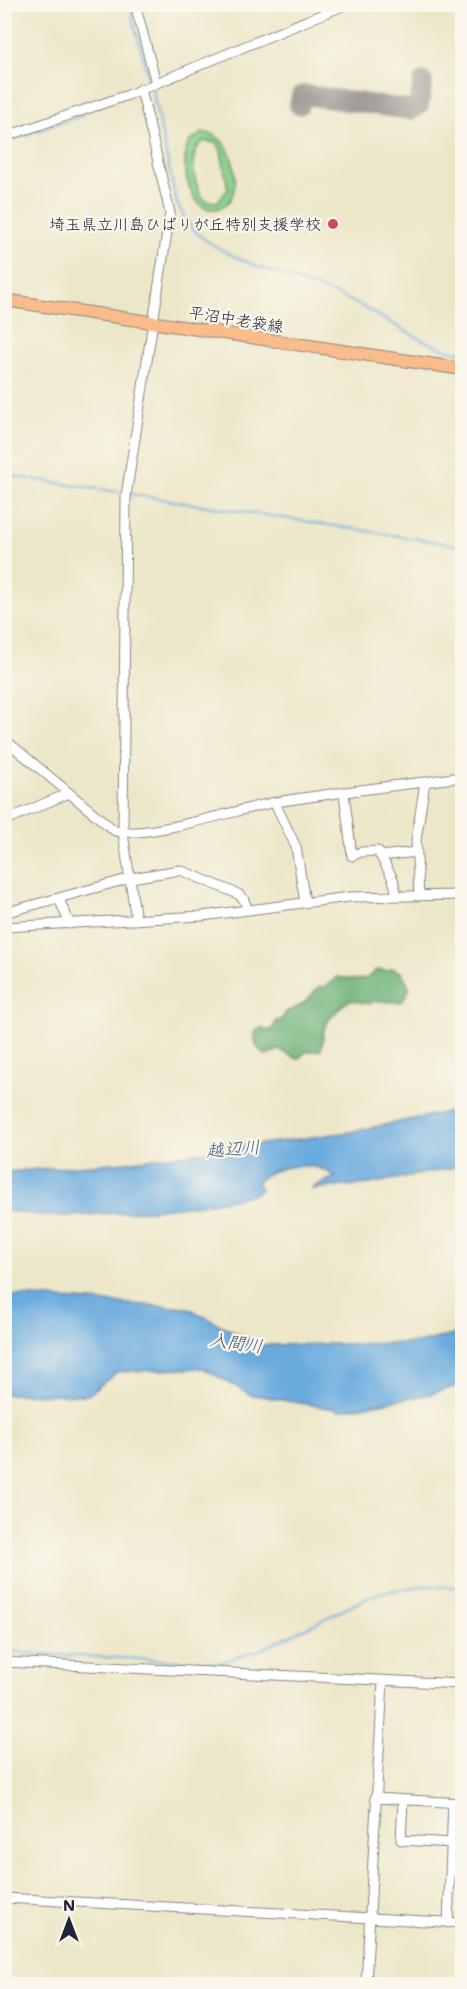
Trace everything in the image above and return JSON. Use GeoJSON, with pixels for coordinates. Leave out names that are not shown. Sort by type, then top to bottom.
{"type":"FeatureCollection","features":[{"type":"Feature","properties":{"kind":"main road","name":"平沼中老袋線"},"geometry":{"type":"LineString","coordinates":[[4,300],[462,369]]}},
{"type":"Feature","properties":{"kind":"street"},"geometry":{"type":"LineString","coordinates":[[135,4],[156,83]]}},
{"type":"Feature","properties":{"kind":"street"},"geometry":{"type":"LineString","coordinates":[[4,137],[141,89],[347,4]]}},
{"type":"Feature","properties":{"kind":"street"},"geometry":{"type":"LineString","coordinates":[[136,920],[123,833],[126,496],[170,213],[141,89]]}},
{"type":"Feature","properties":{"kind":"street"},"geometry":{"type":"LineString","coordinates":[[4,739],[115,831],[123,833],[149,830],[275,802],[462,777]]}},
{"type":"Feature","properties":{"kind":"street"},"geometry":{"type":"LineString","coordinates":[[418,895],[417,852],[425,782]]}},
{"type":"Feature","properties":{"kind":"street"},"geometry":{"type":"LineString","coordinates":[[4,821],[69,793]]}},
{"type":"Feature","properties":{"kind":"street"},"geometry":{"type":"LineString","coordinates":[[344,793],[352,856],[361,852],[378,851],[393,879],[398,895]]}},
{"type":"Feature","properties":{"kind":"street"},"geometry":{"type":"LineString","coordinates":[[275,802],[296,847],[305,902]]}},
{"type":"Feature","properties":{"kind":"street"},"geometry":{"type":"LineString","coordinates":[[380,856],[417,852]]}},
{"type":"Feature","properties":{"kind":"street"},"geometry":{"type":"LineString","coordinates":[[4,912],[131,878],[185,871],[238,894],[244,900],[247,908]]}},
{"type":"Feature","properties":{"kind":"street"},"geometry":{"type":"LineString","coordinates":[[4,927],[202,916],[247,908],[398,895],[462,895]]}},
{"type":"Feature","properties":{"kind":"street"},"geometry":{"type":"LineString","coordinates":[[59,899],[70,924]]}},
{"type":"Feature","properties":{"kind":"street"},"geometry":{"type":"LineString","coordinates":[[4,1662],[462,1684]]}},
{"type":"Feature","properties":{"kind":"street"},"geometry":{"type":"LineString","coordinates":[[366,1984],[383,1681]]}},
{"type":"Feature","properties":{"kind":"street"},"geometry":{"type":"LineString","coordinates":[[375,1798],[458,1803],[452,1843],[448,1923]]}},
{"type":"Feature","properties":{"kind":"street"},"geometry":{"type":"LineString","coordinates":[[403,1800],[401,1840],[452,1843]]}},
{"type":"Feature","properties":{"kind":"street"},"geometry":{"type":"LineString","coordinates":[[4,1898],[462,1923]]}},
{"type":"Feature","properties":{"kind":"green space"},"geometry":{"type":"Polygon","coordinates":[[[202,133],[213,135],[229,152],[235,178],[234,190],[230,200],[222,207],[211,209],[202,206],[194,198],[189,187],[185,161],[190,141],[202,133]],[[204,141],[198,146],[195,153],[194,171],[202,196],[206,201],[217,202],[228,190],[221,150],[216,143],[204,141]]]}},
{"type":"Feature","properties":{"kind":"green space"},"geometry":{"type":"Polygon","coordinates":[[[392,968],[402,973],[410,988],[402,1002],[374,1001],[369,1004],[350,1000],[325,1026],[321,1050],[306,1052],[298,1059],[279,1050],[266,1055],[256,1046],[255,1032],[262,1028],[266,1031],[273,1029],[276,1021],[282,1019],[287,1011],[305,1002],[319,987],[325,987],[337,977],[362,979],[367,978],[376,970],[387,971],[392,968]]]}},
{"type":"Feature","properties":{"kind":"water","name":"越辺川"},"geometry":{"type":"Polygon","coordinates":[[[462,1109],[462,1166],[369,1184],[310,1189],[335,1177],[318,1168],[296,1166],[264,1176],[257,1182],[261,1190],[224,1201],[160,1209],[68,1216],[5,1211],[5,1172],[126,1162],[350,1132],[462,1109]]]}},
{"type":"Feature","properties":{"kind":"water","name":"入間川"},"geometry":{"type":"Polygon","coordinates":[[[5,1295],[188,1308],[259,1345],[417,1343],[462,1333],[462,1385],[426,1395],[340,1410],[249,1394],[203,1368],[117,1372],[88,1395],[5,1394],[5,1295]]]}},
{"type":"Feature","properties":{"kind":"waterway"},"geometry":{"type":"LineString","coordinates":[[129,4],[150,83]]}},
{"type":"Feature","properties":{"kind":"waterway"},"geometry":{"type":"LineString","coordinates":[[152,88],[176,201],[181,212],[198,234],[236,257],[337,295],[420,339],[447,350],[462,353]]}},
{"type":"Feature","properties":{"kind":"waterway"},"geometry":{"type":"LineString","coordinates":[[4,142],[84,115]]}},
{"type":"Feature","properties":{"kind":"waterway"},"geometry":{"type":"LineString","coordinates":[[4,475],[125,493]]}},
{"type":"Feature","properties":{"kind":"waterway"},"geometry":{"type":"LineString","coordinates":[[130,494],[462,546]]}},
{"type":"Feature","properties":{"kind":"waterway"},"geometry":{"type":"LineString","coordinates":[[4,1652],[218,1663],[260,1650],[378,1593],[420,1586],[462,1587]]}},
{"type":"Feature","properties":{"kind":"taxiway"},"geometry":{"type":"LineString","coordinates":[[299,105],[301,96],[305,95],[411,110],[419,105],[423,82]]}},
{"type":"Feature","properties":{"kind":"place","name":"埼玉県立川島ひばりが丘特別支援学校"},"geometry":{"type":"Point","coordinates":[333,224]}}]}
